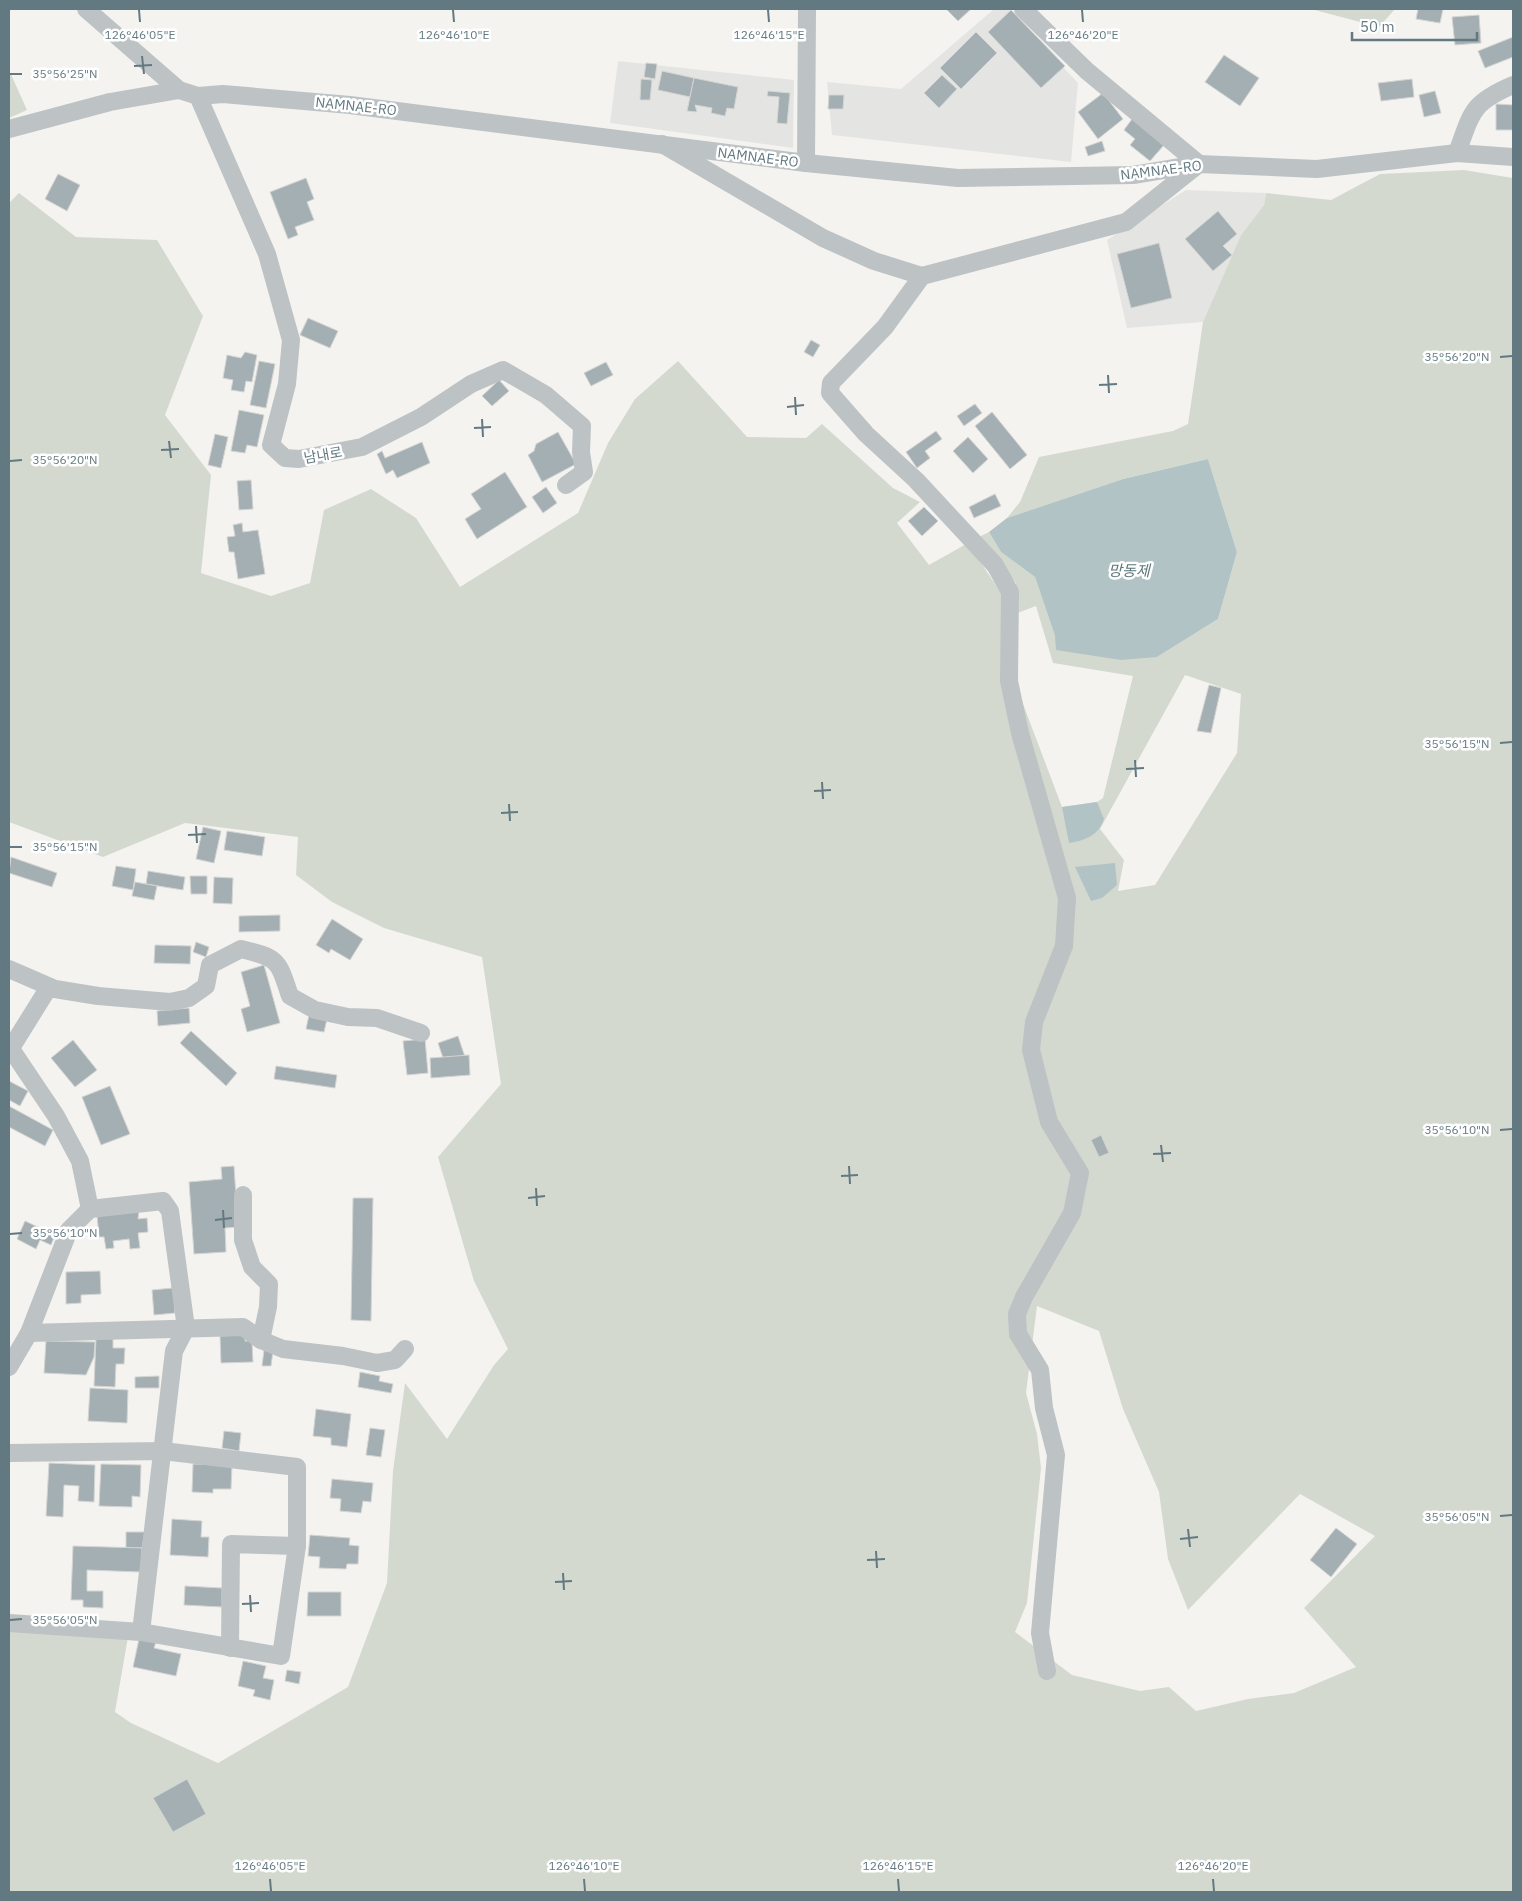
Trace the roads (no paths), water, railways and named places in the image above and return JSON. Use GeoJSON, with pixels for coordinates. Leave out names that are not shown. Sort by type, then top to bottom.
{"type":"FeatureCollection","features":[{"type":"Feature","properties":{"kind":"street"},"geometry":{"type":"LineString","coordinates":[[86,9],[179,90]]}},
{"type":"Feature","properties":{"kind":"street"},"geometry":{"type":"LineString","coordinates":[[806,163],[807,9]]}},
{"type":"Feature","properties":{"kind":"street"},"geometry":{"type":"LineString","coordinates":[[662,144],[823,238],[874,261],[922,276],[1126,222],[1199,164],[1086,72],[1022,9]]}},
{"type":"Feature","properties":{"kind":"street"},"geometry":{"type":"LineString","coordinates":[[1457,153],[1470,116],[1486,97],[1513,85]]}},
{"type":"Feature","properties":{"kind":"street","name":"NAMNAE-RO"},"geometry":{"type":"LineString","coordinates":[[9,129],[110,102],[179,90],[198,96],[223,94],[350,105],[806,163],[958,178],[1133,175],[1199,164],[1317,169],[1457,153],[1513,157]]}},
{"type":"Feature","properties":{"kind":"street","name":"남내로"},"geometry":{"type":"LineString","coordinates":[[198,96],[267,254],[291,340],[286,384],[271,445],[285,458],[299,459],[362,447],[421,417],[471,384],[503,370],[546,395],[582,426],[581,452],[584,472],[566,485]]}},
{"type":"Feature","properties":{"kind":"street"},"geometry":{"type":"LineString","coordinates":[[922,276],[885,327],[831,383],[830,393],[866,434],[916,480],[995,565],[1010,592],[1009,681],[1020,732],[1067,898],[1064,946],[1034,1022],[1031,1050],[1049,1122],[1080,1173],[1072,1213],[1024,1297],[1017,1314],[1018,1334],[1040,1370],[1044,1408],[1056,1455],[1040,1633],[1047,1671]]}},
{"type":"Feature","properties":{"kind":"street"},"geometry":{"type":"LineString","coordinates":[[9,969],[49,987],[116,997],[170,1002],[189,998],[206,986],[210,965],[241,950],[269,956],[281,970],[290,996],[315,1010],[348,1017],[377,1018],[421,1033]]}},
{"type":"Feature","properties":{"kind":"street"},"geometry":{"type":"LineString","coordinates":[[49,987],[10,1047],[56,1116],[80,1161],[90,1208]]}},
{"type":"Feature","properties":{"kind":"street"},"geometry":{"type":"LineString","coordinates":[[243,1195],[242,1240],[252,1267],[269,1284],[268,1307],[261,1340]]}},
{"type":"Feature","properties":{"kind":"street"},"geometry":{"type":"LineString","coordinates":[[9,1366],[29,1333],[69,1230],[90,1208],[163,1201],[170,1211],[186,1328],[174,1351],[141,1632]]}},
{"type":"Feature","properties":{"kind":"street"},"geometry":{"type":"LineString","coordinates":[[29,1333],[243,1327],[261,1340],[283,1349],[343,1356],[377,1363],[395,1360],[405,1349]]}},
{"type":"Feature","properties":{"kind":"street"},"geometry":{"type":"LineString","coordinates":[[9,1453],[163,1451],[297,1467],[297,1546],[281,1656],[141,1632],[9,1623]]}},
{"type":"Feature","properties":{"kind":"street"},"geometry":{"type":"LineString","coordinates":[[230,1648],[231,1544],[297,1546]]}},
{"type":"Feature","properties":{"kind":"water","name":"망동제"},"geometry":{"type":"Polygon","coordinates":[[[1208,459],[1237,552],[1218,619],[1157,657],[1121,660],[1056,650],[1055,636],[1035,577],[1001,552],[989,532],[1007,518],[1123,479],[1208,459]]]}},
{"type":"Feature","properties":{"kind":"water"},"geometry":{"type":"Polygon","coordinates":[[[1097,802],[1104,819],[1098,830],[1086,839],[1069,843],[1062,807],[1097,802]]]}},
{"type":"Feature","properties":{"kind":"water"},"geometry":{"type":"Polygon","coordinates":[[[1115,863],[1117,885],[1102,898],[1091,901],[1075,867],[1115,863]]]}}]}
